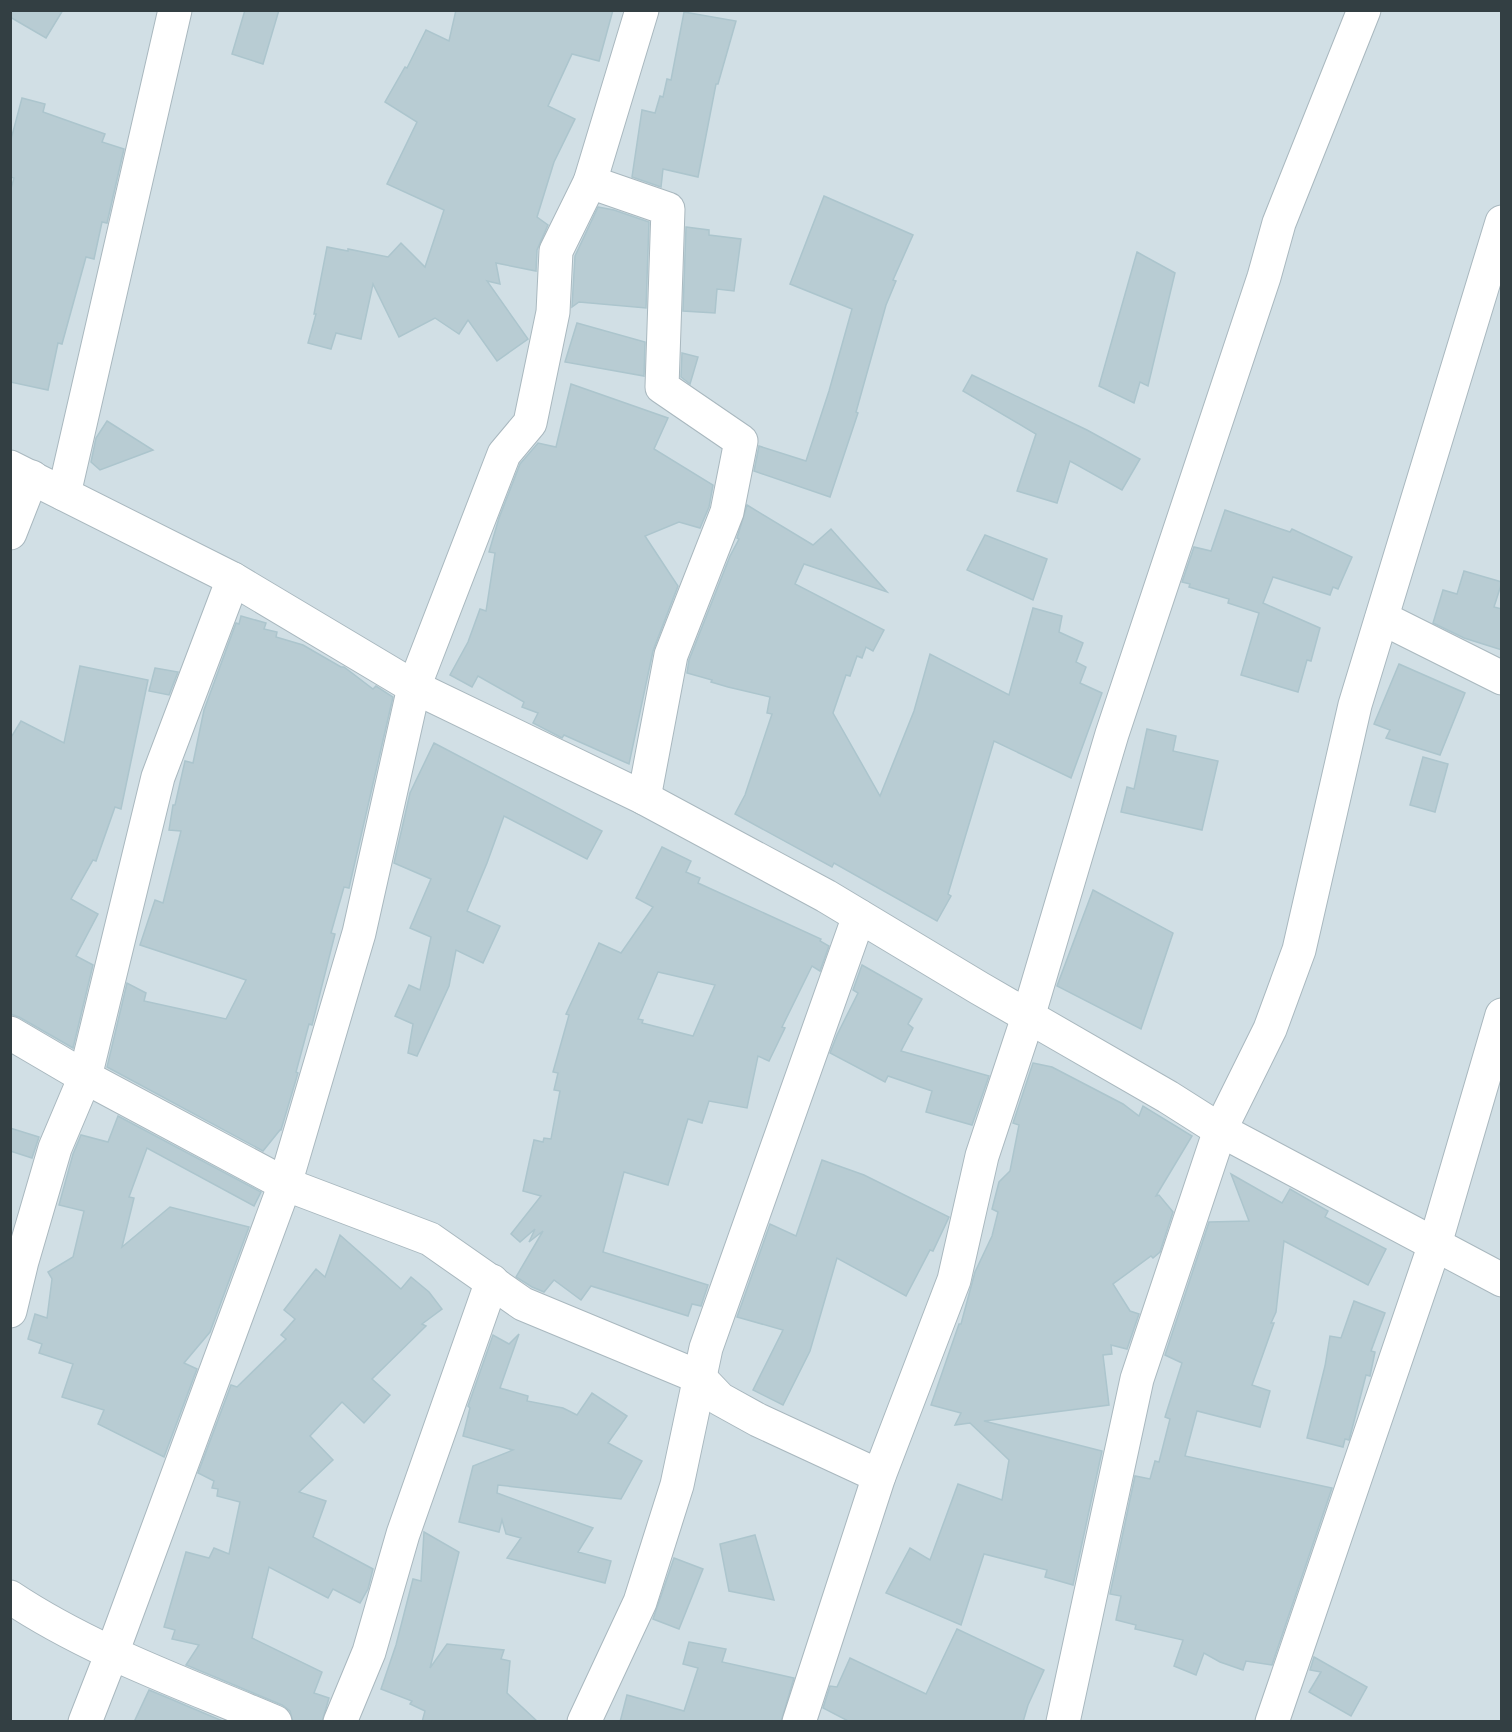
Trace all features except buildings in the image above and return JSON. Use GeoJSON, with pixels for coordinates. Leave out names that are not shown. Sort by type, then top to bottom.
{"type":"FeatureCollection","features":[{"type":"Feature","properties":{"kind":"street"},"geometry":{"type":"LineString","coordinates":[[64,494],[175,10]]}},
{"type":"Feature","properties":{"kind":"street"},"geometry":{"type":"LineString","coordinates":[[85,1722],[285,1184],[358,933],[414,687],[504,454],[530,423],[553,312],[556,251],[590,182],[642,10]]}},
{"type":"Feature","properties":{"kind":"street"},"geometry":{"type":"LineString","coordinates":[[799,1722],[879,1476],[954,1280],[982,1156],[1029,1017],[1112,734],[1260,288],[1279,223],[1364,10]]}},
{"type":"Feature","properties":{"kind":"street"},"geometry":{"type":"LineString","coordinates":[[590,182],[668,209],[662,387],[741,441],[727,512],[671,655],[644,798]]}},
{"type":"Feature","properties":{"kind":"street"},"geometry":{"type":"LineString","coordinates":[[1063,1722],[1137,1379],[1220,1130],[1270,1029],[1299,950],[1355,705],[1502,222]]}},
{"type":"Feature","properties":{"kind":"street"},"geometry":{"type":"LineString","coordinates":[[10,532],[21,472],[233,579],[414,687],[644,798],[859,916],[1168,1097],[1220,1130],[1502,1280]]}},
{"type":"Feature","properties":{"kind":"street"},"geometry":{"type":"LineString","coordinates":[[10,1311],[55,1148],[85,1077],[158,777],[233,579]]}},
{"type":"Feature","properties":{"kind":"street"},"geometry":{"type":"LineString","coordinates":[[1382,618],[1502,678]]}},
{"type":"Feature","properties":{"kind":"street"},"geometry":{"type":"LineString","coordinates":[[584,1722],[640,1602],[676,1485],[706,1348],[859,916]]}},
{"type":"Feature","properties":{"kind":"street"},"geometry":{"type":"LineString","coordinates":[[1272,1722],[1435,1244],[1502,1016]]}},
{"type":"Feature","properties":{"kind":"street"},"geometry":{"type":"LineString","coordinates":[[10,1033],[85,1077],[285,1184],[430,1239],[523,1304],[699,1377],[720,1399],[758,1420],[879,1476]]}},
{"type":"Feature","properties":{"kind":"street"},"geometry":{"type":"LineString","coordinates":[[340,1722],[369,1652],[404,1534],[492,1281]]}},
{"type":"Feature","properties":{"kind":"street"},"geometry":{"type":"LineString","coordinates":[[10,1597],[41,1618],[112,1653],[275,1722]]}},
{"type":"Feature","properties":{"kind":"shaded area"},"geometry":{"type":"Polygon","coordinates":[[[11,11],[1501,11],[1501,1721],[11,1721],[11,11]]]}}]}
